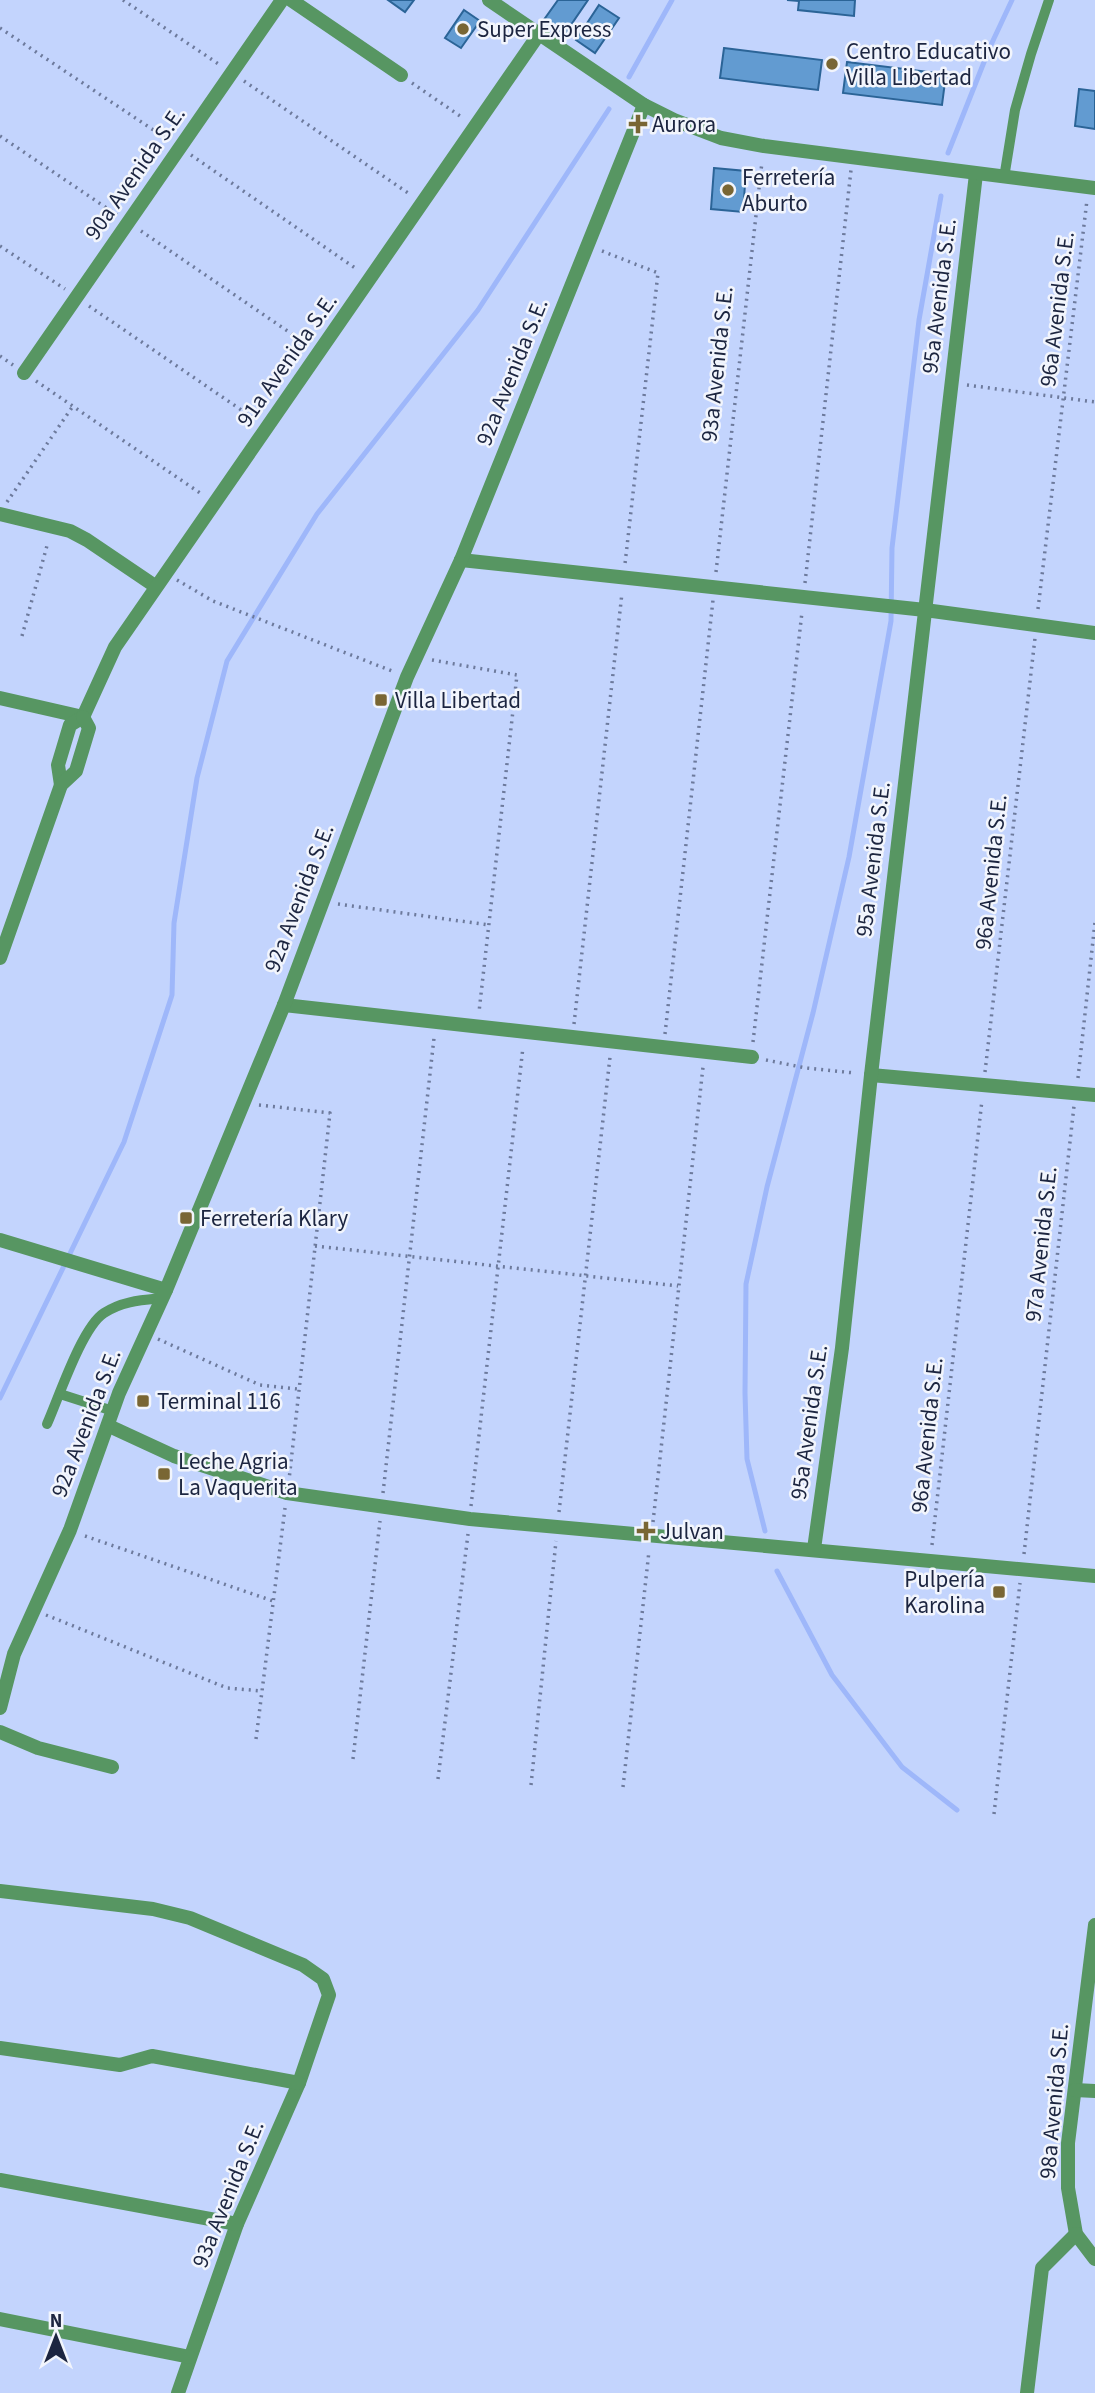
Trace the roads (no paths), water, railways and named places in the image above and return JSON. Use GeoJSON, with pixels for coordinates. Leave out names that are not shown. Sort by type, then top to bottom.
{"type":"FeatureCollection","features":[{"type":"Feature","properties":{"kind":"street","name":"90a Avenida S.E."},"geometry":{"type":"LineString","coordinates":[[24,373],[282,0]]}},
{"type":"Feature","properties":{"kind":"street"},"geometry":{"type":"LineString","coordinates":[[291,0],[401,75]]}},
{"type":"Feature","properties":{"kind":"street"},"geometry":{"type":"LineString","coordinates":[[489,0],[644,105],[721,138],[764,146],[1092,188]]}},
{"type":"Feature","properties":{"kind":"street","name":"91a Avenida S.E."},"geometry":{"type":"LineString","coordinates":[[0,958],[61,785],[58,765],[70,724],[83,716],[115,647],[164,572],[215,503],[539,34]]}},
{"type":"Feature","properties":{"kind":"street","name":"92a Avenida S.E."},"geometry":{"type":"LineString","coordinates":[[0,1709],[14,1654],[69,1530],[123,1383],[147,1334],[284,1005],[407,677],[461,560],[644,105]]}},
{"type":"Feature","properties":{"kind":"street","name":"95a Avenida S.E."},"geometry":{"type":"LineString","coordinates":[[814,1549],[842,1348],[871,1075],[976,174]]}},
{"type":"Feature","properties":{"kind":"street"},"geometry":{"type":"LineString","coordinates":[[0,513],[69,531],[87,540],[155,586]]}},
{"type":"Feature","properties":{"kind":"street"},"geometry":{"type":"LineString","coordinates":[[461,560],[925,610],[1095,633]]}},
{"type":"Feature","properties":{"kind":"street"},"geometry":{"type":"LineString","coordinates":[[0,698],[83,716]]}},
{"type":"Feature","properties":{"kind":"street"},"geometry":{"type":"LineString","coordinates":[[284,1005],[752,1057]]}},
{"type":"Feature","properties":{"kind":"street"},"geometry":{"type":"LineString","coordinates":[[871,1075],[1095,1095]]}},
{"type":"Feature","properties":{"kind":"street"},"geometry":{"type":"LineString","coordinates":[[0,1240],[78,1262],[164,1294]]}},
{"type":"Feature","properties":{"kind":"street"},"geometry":{"type":"LineString","coordinates":[[111,1418],[174,1457],[287,1493],[470,1519],[1095,1576]]}},
{"type":"Feature","properties":{"kind":"street"},"geometry":{"type":"LineString","coordinates":[[0,1732],[38,1748],[112,1767]]}},
{"type":"Feature","properties":{"kind":"street","name":"93a Avenida S.E."},"geometry":{"type":"LineString","coordinates":[[0,1891],[153,1909],[190,1918],[303,1965],[323,1979],[329,1995],[299,2083],[237,2224],[178,2393]]}},
{"type":"Feature","properties":{"kind":"street","name":"98a Avenida S.E."},"geometry":{"type":"LineString","coordinates":[[1076,2234],[1068,2188],[1068,2143],[1095,1925]]}},
{"type":"Feature","properties":{"kind":"street"},"geometry":{"type":"LineString","coordinates":[[0,2048],[120,2065],[152,2056],[299,2083]]}},
{"type":"Feature","properties":{"kind":"street"},"geometry":{"type":"LineString","coordinates":[[1075,2090],[1095,2091]]}},
{"type":"Feature","properties":{"kind":"street"},"geometry":{"type":"LineString","coordinates":[[0,2180],[237,2224]]}},
{"type":"Feature","properties":{"kind":"street"},"geometry":{"type":"LineString","coordinates":[[1027,2393],[1042,2268],[1076,2234],[1095,2259]]}},
{"type":"Feature","properties":{"kind":"street"},"geometry":{"type":"LineString","coordinates":[[0,2319],[190,2357]]}},
{"type":"Feature","properties":{"kind":"lane"},"geometry":{"type":"LineString","coordinates":[[1004,178],[1015,110],[1049,0]]}},
{"type":"Feature","properties":{"kind":"lane"},"geometry":{"type":"LineString","coordinates":[[47,1423],[87,1331],[103,1313],[130,1301],[164,1294]]}},
{"type":"Feature","properties":{"kind":"lane"},"geometry":{"type":"LineString","coordinates":[[60,1394],[111,1418]]}},
{"type":"Feature","properties":{"kind":"waterway"},"geometry":{"type":"LineString","coordinates":[[629,77],[672,0]]}},
{"type":"Feature","properties":{"kind":"waterway"},"geometry":{"type":"LineString","coordinates":[[948,153],[990,47],[1012,0]]}},
{"type":"Feature","properties":{"kind":"waterway"},"geometry":{"type":"LineString","coordinates":[[0,1398],[124,1142],[172,995],[174,923],[197,778],[227,661],[317,514],[478,310],[609,109]]}},
{"type":"Feature","properties":{"kind":"waterway"},"geometry":{"type":"LineString","coordinates":[[765,1531],[747,1459],[746,1284],[767,1187],[813,1013],[849,857],[891,621],[892,548],[919,320],[941,196]]}},
{"type":"Feature","properties":{"kind":"waterway"},"geometry":{"type":"LineString","coordinates":[[777,1571],[832,1675],[902,1767],[957,1810]]}},
{"type":"Feature","properties":{"kind":"place","name":"Super Express"},"geometry":{"type":"Point","coordinates":[463,29]}},
{"type":"Feature","properties":{"kind":"place","name":"Centro Educativo Villa Libertad"},"geometry":{"type":"Point","coordinates":[832,64]}},
{"type":"Feature","properties":{"kind":"place","name":"Aurora"},"geometry":{"type":"Point","coordinates":[638,124]}},
{"type":"Feature","properties":{"kind":"place","name":"Ferretería Aburto"},"geometry":{"type":"Point","coordinates":[728,190]}},
{"type":"Feature","properties":{"kind":"place","name":"Villa Libertad"},"geometry":{"type":"Point","coordinates":[381,700]}},
{"type":"Feature","properties":{"kind":"place","name":"Ferretería Klary"},"geometry":{"type":"Point","coordinates":[186,1218]}},
{"type":"Feature","properties":{"kind":"place","name":"Terminal 116"},"geometry":{"type":"Point","coordinates":[143,1401]}},
{"type":"Feature","properties":{"kind":"place","name":"Leche Agria La Vaquerita"},"geometry":{"type":"Point","coordinates":[164,1474]}},
{"type":"Feature","properties":{"kind":"place","name":"Julvan"},"geometry":{"type":"Point","coordinates":[646,1531]}},
{"type":"Feature","properties":{"kind":"place","name":"Pulpería Karolina"},"geometry":{"type":"Point","coordinates":[999,1592]}}]}
